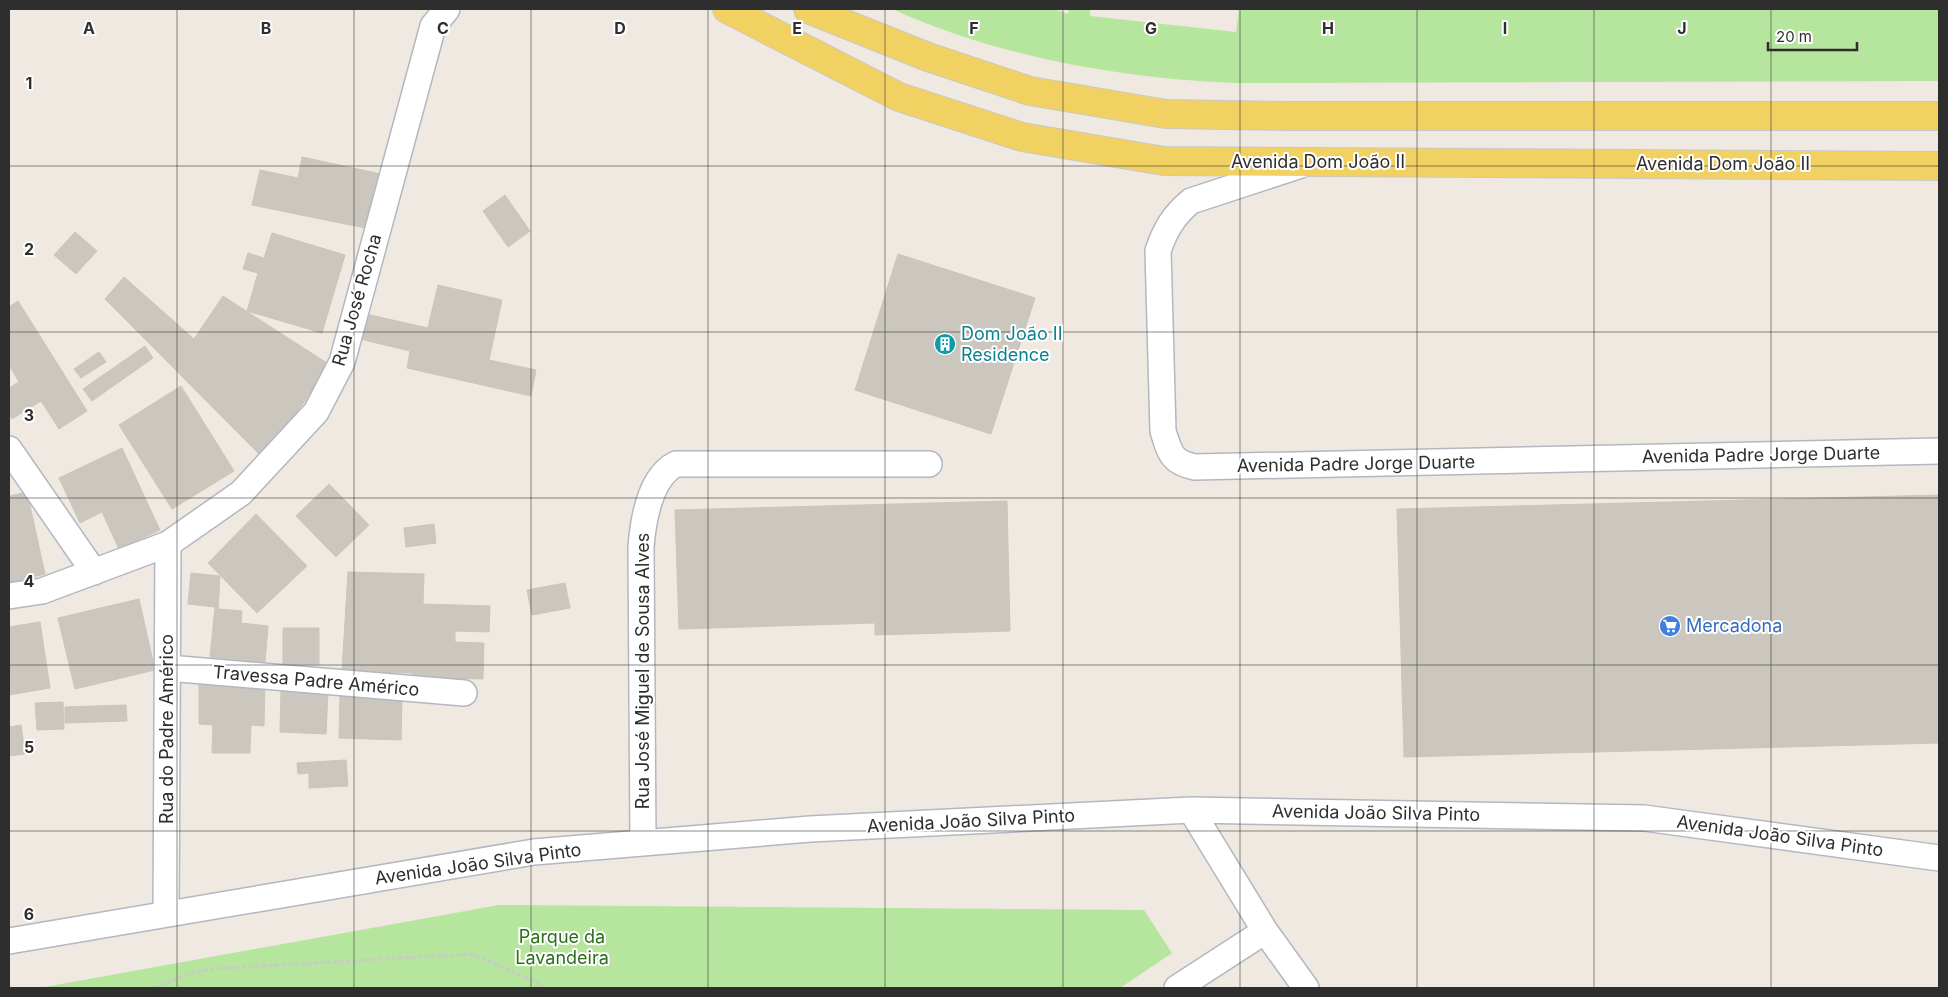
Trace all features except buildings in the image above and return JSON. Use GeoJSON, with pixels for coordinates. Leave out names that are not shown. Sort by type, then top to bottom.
{"type":"FeatureCollection","features":[{"type":"Feature","properties":{"kind":"main road"},"geometry":{"type":"LineString","coordinates":[[808,9],[928,57],[1030,91],[1166,114],[1287,116],[1939,116]]}},
{"type":"Feature","properties":{"kind":"main road"},"geometry":{"type":"LineString","coordinates":[[838,9],[928,57]]}},
{"type":"Feature","properties":{"kind":"main road","name":"Avenida Dom João II"},"geometry":{"type":"LineString","coordinates":[[728,10],[899,97],[1022,137],[1164,161],[1939,166]]}},
{"type":"Feature","properties":{"kind":"street","name":"Rua José Rocha"},"geometry":{"type":"LineString","coordinates":[[9,596],[42,590],[168,544],[241,492],[316,412],[342,362],[433,26],[447,9]]}},
{"type":"Feature","properties":{"kind":"street","name":"Avenida Padre Jorge Duarte"},"geometry":{"type":"LineString","coordinates":[[1313,162],[1191,201],[1176,213],[1165,230],[1158,252],[1163,431],[1171,454],[1182,464],[1195,467],[1939,452]]}},
{"type":"Feature","properties":{"kind":"street"},"geometry":{"type":"LineString","coordinates":[[9,449],[94,572]]}},
{"type":"Feature","properties":{"kind":"street","name":"Rua José Miguel de Sousa Alves"},"geometry":{"type":"LineString","coordinates":[[643,843],[641,547],[643,524],[651,498],[667,469],[676,464],[929,464]]}},
{"type":"Feature","properties":{"kind":"street","name":"Rua do Padre Américo"},"geometry":{"type":"LineString","coordinates":[[166,914],[168,544]]}},
{"type":"Feature","properties":{"kind":"street","name":"Travessa Padre Américo"},"geometry":{"type":"LineString","coordinates":[[168,668],[464,693]]}},
{"type":"Feature","properties":{"kind":"street"},"geometry":{"type":"LineString","coordinates":[[1191,810],[1265,931],[1306,988]]}},
{"type":"Feature","properties":{"kind":"street","name":"Avenida João Silva Pinto"},"geometry":{"type":"LineString","coordinates":[[9,941],[534,852],[810,829],[1191,810],[1644,818],[1939,858]]}},
{"type":"Feature","properties":{"kind":"street"},"geometry":{"type":"LineString","coordinates":[[1177,988],[1265,931]]}},
{"type":"Feature","properties":{"kind":"path"},"geometry":{"type":"LineString","coordinates":[[156,988],[190,973],[212,969],[472,954],[536,982],[543,988]]}},
{"type":"Feature","properties":{"kind":"green space"},"geometry":{"type":"Polygon","coordinates":[[[892,9],[1053,9],[1068,14],[1069,9],[1090,9],[1090,16],[1236,32],[1239,9],[1939,9],[1939,81],[1234,83],[1190,80],[1103,70],[1017,52],[933,26],[892,9]]]}},
{"type":"Feature","properties":{"kind":"green space","name":"Parque da Lavandeira"},"geometry":{"type":"Polygon","coordinates":[[[499,905],[1144,910],[1172,953],[1120,988],[39,988],[499,905]]]}},
{"type":"Feature","properties":{"kind":"place","name":"Dom João II Residence"},"geometry":{"type":"Point","coordinates":[945,344]}},
{"type":"Feature","properties":{"kind":"place","name":"Mercadona"},"geometry":{"type":"Point","coordinates":[1670,626]}}]}
